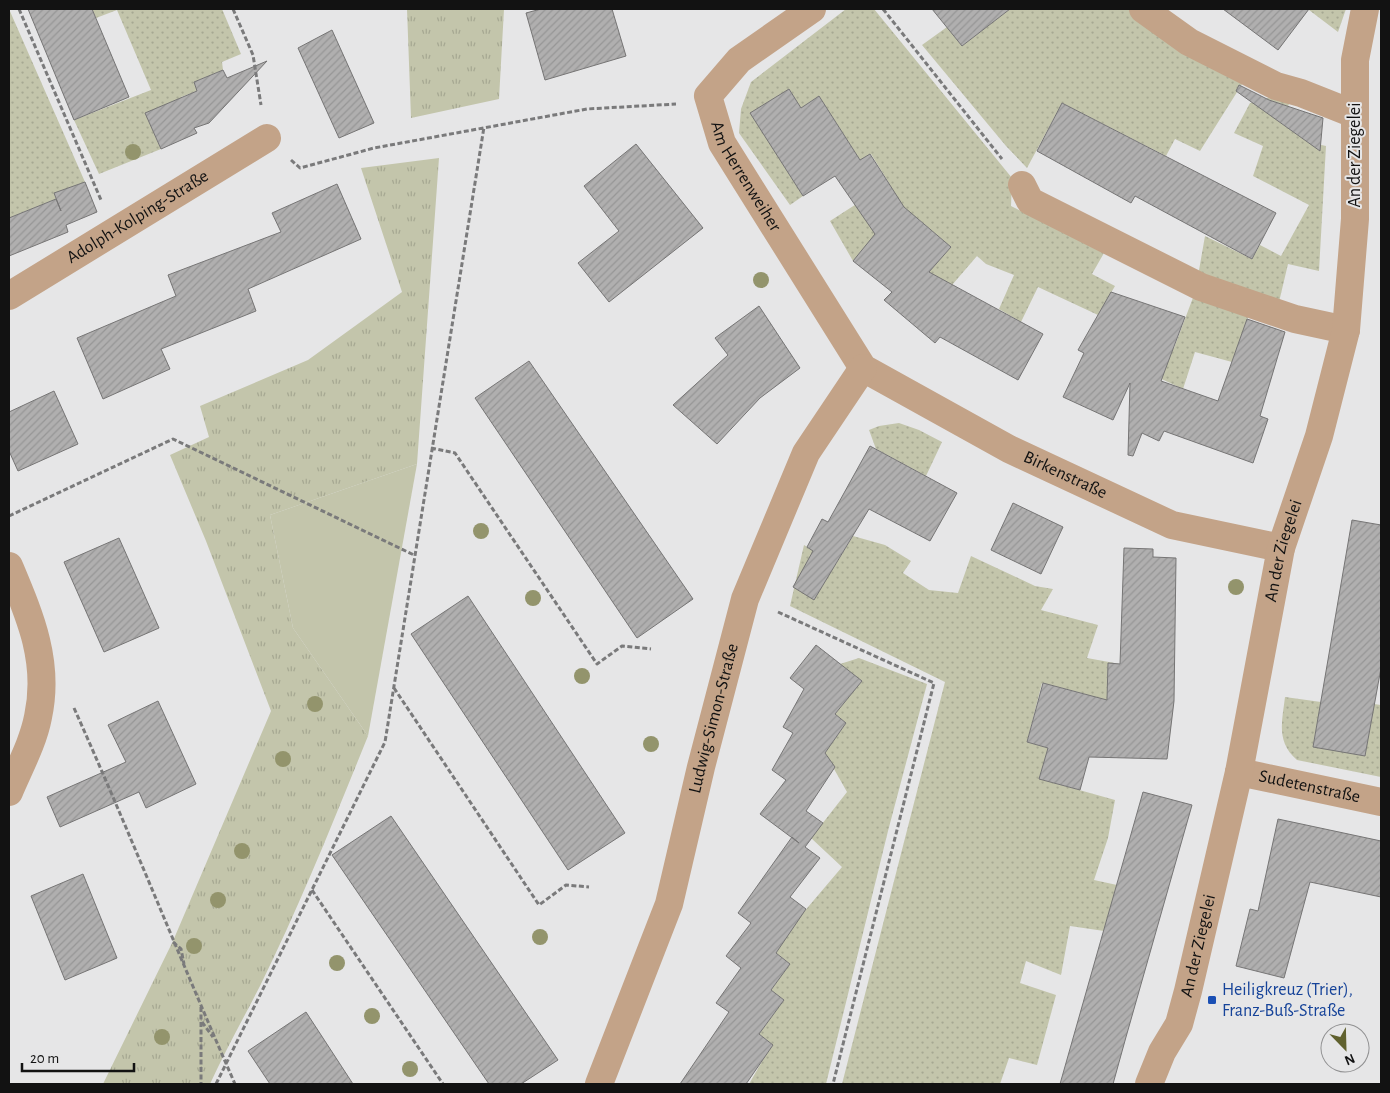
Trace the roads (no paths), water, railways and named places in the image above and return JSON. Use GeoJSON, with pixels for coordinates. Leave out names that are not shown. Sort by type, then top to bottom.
{"type":"FeatureCollection","features":[{"type":"Feature","properties":{"kind":"street"},"geometry":{"type":"LineString","coordinates":[[1143,9],[1190,42],[1276,86],[1301,93],[1354,114]]}},
{"type":"Feature","properties":{"kind":"street","name":"An der Ziegelei"},"geometry":{"type":"LineString","coordinates":[[1149,1084],[1162,1052],[1172,1038],[1181,1016],[1239,772],[1281,548],[1319,436],[1346,330],[1355,219],[1355,60],[1365,9]]}},
{"type":"Feature","properties":{"kind":"street","name":"Am Herrenweiher"},"geometry":{"type":"LineString","coordinates":[[802,11],[739,60],[708,96],[722,143],[863,368]]}},
{"type":"Feature","properties":{"kind":"street","name":"Adolph-Kolping-Straße"},"geometry":{"type":"LineString","coordinates":[[9,296],[267,138]]}},
{"type":"Feature","properties":{"kind":"street"},"geometry":{"type":"LineString","coordinates":[[1022,185],[1030,201],[1201,287],[1294,319],[1346,330]]}},
{"type":"Feature","properties":{"kind":"street","name":"Birkenstraße"},"geometry":{"type":"LineString","coordinates":[[863,368],[1009,449],[1172,525],[1281,548]]}},
{"type":"Feature","properties":{"kind":"street","name":"Ludwig-Simon-Straße"},"geometry":{"type":"LineString","coordinates":[[599,1084],[669,904],[701,767],[745,599],[806,453],[863,368]]}},
{"type":"Feature","properties":{"kind":"street"},"geometry":{"type":"LineString","coordinates":[[9,566],[28,612],[42,658],[42,676],[38,718],[9,792]]}},
{"type":"Feature","properties":{"kind":"street","name":"Sudetenstraße"},"geometry":{"type":"LineString","coordinates":[[1239,772],[1381,802]]}},
{"type":"Feature","properties":{"kind":"place","name":"Heiligkreuz (Trier), Franz-Buß-Straße"},"geometry":{"type":"Point","coordinates":[1212,1000]}}]}
